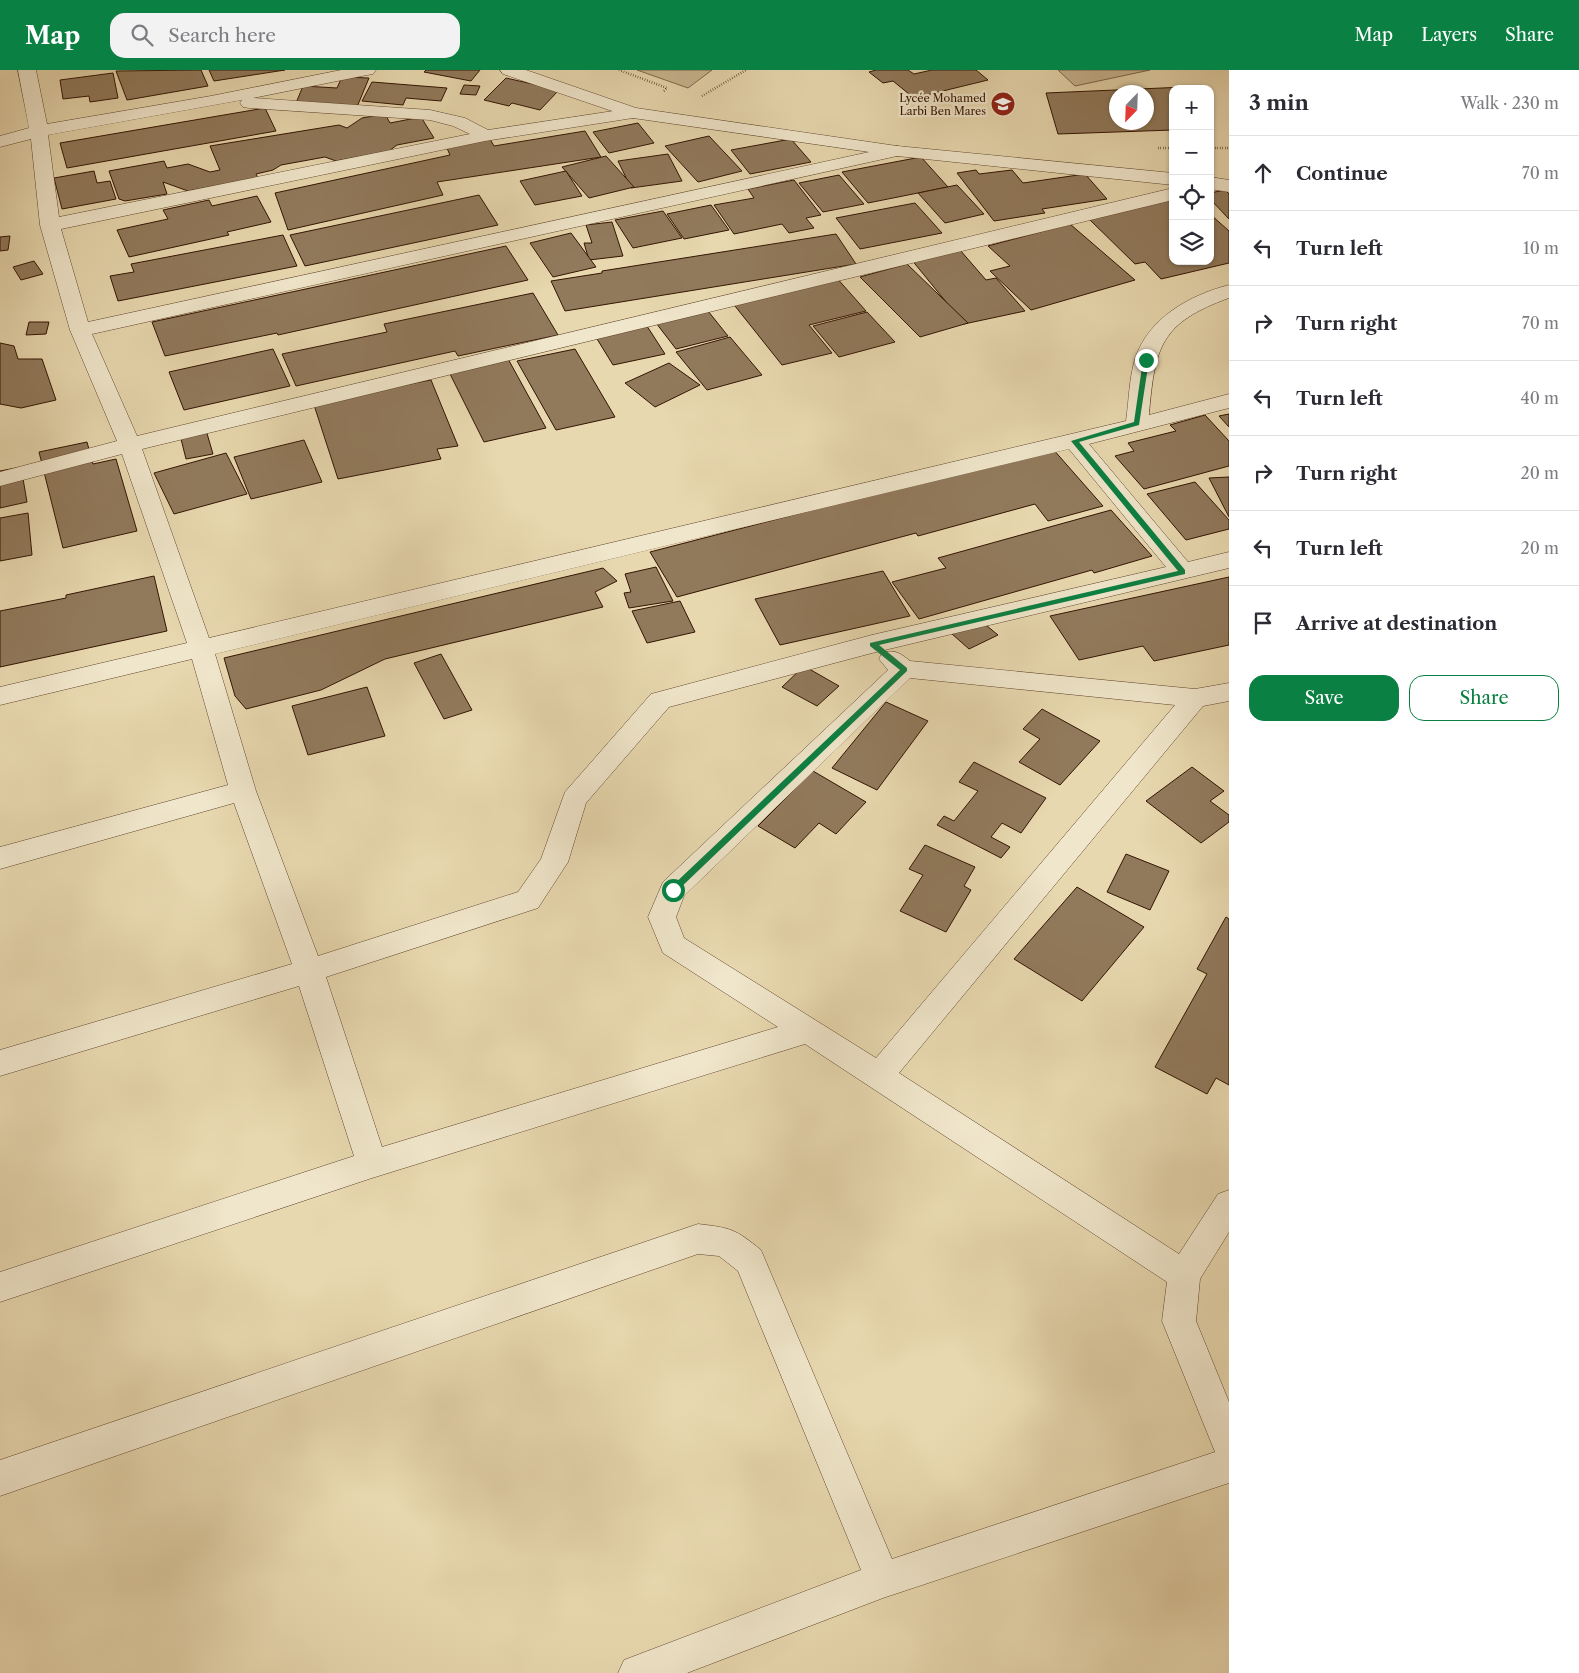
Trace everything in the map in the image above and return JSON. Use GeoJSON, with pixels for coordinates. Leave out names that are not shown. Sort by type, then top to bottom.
{"type":"FeatureCollection","features":[{"type":"Feature","properties":{"kind":"street"},"geometry":{"type":"LineString","coordinates":[[27,70],[39,131],[50,225],[80,330],[130,445],[200,649],[243,791],[309,971],[372,1164]]}},
{"type":"Feature","properties":{"kind":"street"},"geometry":{"type":"LineString","coordinates":[[0,142],[39,131],[211,101],[367,70]]}},
{"type":"Feature","properties":{"kind":"street"},"geometry":{"type":"LineString","coordinates":[[509,70],[633,113],[897,151],[1169,180]]}},
{"type":"Feature","properties":{"kind":"street"},"geometry":{"type":"LineString","coordinates":[[211,101],[430,115],[472,126],[485,136]]}},
{"type":"Feature","properties":{"kind":"street"},"geometry":{"type":"LineString","coordinates":[[50,225],[485,136],[633,113]]}},
{"type":"Feature","properties":{"kind":"street"},"geometry":{"type":"LineString","coordinates":[[80,330],[897,151]]}},
{"type":"Feature","properties":{"kind":"street"},"geometry":{"type":"LineString","coordinates":[[0,478],[1169,195]]}},
{"type":"Feature","properties":{"kind":"street"},"geometry":{"type":"LineString","coordinates":[[1137,423],[1146,360],[1152,344],[1161,330],[1173,318],[1189,307],[1229,291]]}},
{"type":"Feature","properties":{"kind":"street"},"geometry":{"type":"LineString","coordinates":[[0,696],[1074,441],[1137,423],[1229,401]]}},
{"type":"Feature","properties":{"kind":"street"},"geometry":{"type":"LineString","coordinates":[[1074,441],[1183,572]]}},
{"type":"Feature","properties":{"kind":"street"},"geometry":{"type":"LineString","coordinates":[[0,1062],[309,971],[528,900],[554,862],[574,799],[660,700],[872,644],[1229,560]]}},
{"type":"Feature","properties":{"kind":"street"},"geometry":{"type":"LineString","coordinates":[[872,644],[904,670],[1195,698],[1229,692]]}},
{"type":"Feature","properties":{"kind":"street"},"geometry":{"type":"LineString","coordinates":[[904,670],[673,890],[662,917],[673,945],[808,1030],[1184,1275]]}},
{"type":"Feature","properties":{"kind":"street"},"geometry":{"type":"LineString","coordinates":[[879,1076],[1195,698]]}},
{"type":"Feature","properties":{"kind":"street"},"geometry":{"type":"LineString","coordinates":[[0,858],[243,791]]}},
{"type":"Feature","properties":{"kind":"street"},"geometry":{"type":"LineString","coordinates":[[0,1287],[372,1164],[808,1030]]}},
{"type":"Feature","properties":{"kind":"street"},"geometry":{"type":"LineString","coordinates":[[1229,1204],[1184,1275],[1179,1321],[1229,1445]]}},
{"type":"Feature","properties":{"kind":"street"},"geometry":{"type":"LineString","coordinates":[[0,1478],[698,1239],[726,1242],[750,1260],[883,1580]]}},
{"type":"Feature","properties":{"kind":"street"},"geometry":{"type":"LineString","coordinates":[[637,1673],[883,1580],[1229,1465]]}},
{"type":"Feature","properties":{"kind":"path"},"geometry":{"type":"LineString","coordinates":[[702,96],[746,70]]}},
{"type":"Feature","properties":{"kind":"path"},"geometry":{"type":"LineString","coordinates":[[1214,148],[1229,148]]}},
{"type":"Feature","properties":{"kind":"shaded area"},"geometry":{"type":"Polygon","coordinates":[[[637,70],[712,70],[688,88],[637,70]]]}},
{"type":"Feature","properties":{"kind":"shaded area"},"geometry":{"type":"Polygon","coordinates":[[[1058,70],[1150,70],[1075,86],[1058,70]]]}},
{"type":"Feature","properties":{"kind":"building"},"geometry":{"type":"Polygon","coordinates":[[[201,70],[208,86],[127,100],[116,71],[201,70]]]}},
{"type":"Feature","properties":{"kind":"building"},"geometry":{"type":"Polygon","coordinates":[[[209,70],[285,70],[214,81],[209,70]]]}},
{"type":"Feature","properties":{"kind":"building"},"geometry":{"type":"Polygon","coordinates":[[[426,70],[480,70],[471,81],[424,72],[426,70]]]}},
{"type":"Feature","properties":{"kind":"building"},"geometry":{"type":"Polygon","coordinates":[[[876,70],[908,70],[914,74],[932,70],[976,70],[988,80],[914,98],[893,81],[883,83],[869,72],[876,70]]]}},
{"type":"Feature","properties":{"kind":"building"},"geometry":{"type":"Polygon","coordinates":[[[113,73],[118,98],[90,102],[89,96],[63,99],[60,80],[113,73]]]}},
{"type":"Feature","properties":{"kind":"building"},"geometry":{"type":"Polygon","coordinates":[[[342,77],[369,78],[357,107],[296,103],[303,86],[337,88],[342,77]]]}},
{"type":"Feature","properties":{"kind":"building"},"geometry":{"type":"Polygon","coordinates":[[[506,78],[559,90],[540,110],[512,103],[509,106],[484,100],[506,78]]]}},
{"type":"Feature","properties":{"kind":"building"},"geometry":{"type":"Polygon","coordinates":[[[372,82],[447,88],[441,101],[406,98],[403,105],[362,101],[372,82]]]}},
{"type":"Feature","properties":{"kind":"building"},"geometry":{"type":"Polygon","coordinates":[[[464,85],[480,86],[476,95],[460,94],[464,85]]]}},
{"type":"Feature","properties":{"kind":"building"},"geometry":{"type":"Polygon","coordinates":[[[1154,88],[1169,88],[1169,130],[1058,134],[1046,93],[1109,90],[1109,130],[1154,130],[1154,88]]]}},
{"type":"Feature","properties":{"kind":"building"},"geometry":{"type":"Polygon","coordinates":[[[265,108],[276,131],[67,168],[60,143],[265,108]]]}},
{"type":"Feature","properties":{"kind":"building"},"geometry":{"type":"Polygon","coordinates":[[[385,114],[390,123],[421,117],[434,138],[397,145],[389,151],[336,161],[325,157],[281,165],[273,170],[256,174],[258,178],[188,191],[163,182],[167,194],[125,201],[119,199],[109,171],[164,161],[167,168],[188,164],[210,172],[220,170],[210,146],[339,125],[347,128],[362,118],[385,114]]]}},
{"type":"Feature","properties":{"kind":"building"},"geometry":{"type":"Polygon","coordinates":[[[638,123],[654,143],[609,153],[593,132],[638,123]]]}},
{"type":"Feature","properties":{"kind":"building"},"geometry":{"type":"Polygon","coordinates":[[[585,131],[601,157],[437,182],[443,195],[288,230],[275,193],[450,155],[446,146],[490,139],[494,146],[585,131]]]}},
{"type":"Feature","properties":{"kind":"building"},"geometry":{"type":"Polygon","coordinates":[[[709,136],[742,171],[698,182],[665,146],[709,136]]]}},
{"type":"Feature","properties":{"kind":"building"},"geometry":{"type":"Polygon","coordinates":[[[791,139],[811,162],[750,174],[731,150],[791,139]]]}},
{"type":"Feature","properties":{"kind":"building"},"geometry":{"type":"Polygon","coordinates":[[[668,154],[682,181],[631,188],[618,161],[668,154]]]}},
{"type":"Feature","properties":{"kind":"building"},"geometry":{"type":"Polygon","coordinates":[[[606,156],[634,187],[589,198],[562,167],[606,156]]]}},
{"type":"Feature","properties":{"kind":"building"},"geometry":{"type":"Polygon","coordinates":[[[921,157],[948,187],[868,203],[842,172],[921,157]]]}},
{"type":"Feature","properties":{"kind":"building"},"geometry":{"type":"Polygon","coordinates":[[[976,170],[979,174],[1012,170],[1023,183],[1085,174],[1107,199],[1042,209],[1045,213],[994,221],[957,173],[976,170]]]}},
{"type":"Feature","properties":{"kind":"building"},"geometry":{"type":"Polygon","coordinates":[[[94,171],[97,183],[110,181],[116,199],[62,209],[54,178],[94,171]]]}},
{"type":"Feature","properties":{"kind":"building"},"geometry":{"type":"Polygon","coordinates":[[[566,171],[582,196],[535,205],[520,181],[566,171]]]}},
{"type":"Feature","properties":{"kind":"building"},"geometry":{"type":"Polygon","coordinates":[[[839,175],[864,204],[823,212],[799,183],[839,175]]]}},
{"type":"Feature","properties":{"kind":"building"},"geometry":{"type":"Polygon","coordinates":[[[794,180],[821,215],[806,218],[814,228],[789,233],[782,224],[734,234],[714,205],[754,198],[748,189],[794,180]]]}},
{"type":"Feature","properties":{"kind":"building"},"geometry":{"type":"Polygon","coordinates":[[[957,185],[984,214],[945,223],[918,193],[957,185]]]}},
{"type":"Feature","properties":{"kind":"building"},"geometry":{"type":"Polygon","coordinates":[[[1225,190],[1229,194],[1229,219],[1214,203],[1214,192],[1225,190]]]}},
{"type":"Feature","properties":{"kind":"building"},"geometry":{"type":"Polygon","coordinates":[[[479,195],[498,225],[305,266],[290,235],[479,195]]]}},
{"type":"Feature","properties":{"kind":"building"},"geometry":{"type":"Polygon","coordinates":[[[257,196],[271,222],[227,232],[229,235],[129,257],[117,230],[168,219],[163,210],[209,200],[212,206],[257,196]]]}},
{"type":"Feature","properties":{"kind":"building"},"geometry":{"type":"Polygon","coordinates":[[[1169,199],[1169,265],[1214,265],[1214,218],[1229,231],[1229,263],[1161,279],[1145,262],[1135,264],[1087,217],[1169,199]]]}},
{"type":"Feature","properties":{"kind":"building"},"geometry":{"type":"Polygon","coordinates":[[[915,203],[942,233],[860,249],[836,218],[915,203]]]}},
{"type":"Feature","properties":{"kind":"building"},"geometry":{"type":"Polygon","coordinates":[[[711,205],[729,230],[684,239],[667,214],[711,205]]]}},
{"type":"Feature","properties":{"kind":"building"},"geometry":{"type":"Polygon","coordinates":[[[663,211],[682,238],[633,248],[615,220],[663,211]]]}},
{"type":"Feature","properties":{"kind":"building"},"geometry":{"type":"Polygon","coordinates":[[[612,222],[623,256],[589,260],[584,243],[592,243],[586,225],[612,222]]]}},
{"type":"Feature","properties":{"kind":"building"},"geometry":{"type":"Polygon","coordinates":[[[1070,224],[1135,280],[1031,310],[990,271],[1010,266],[988,246],[1070,224]]]}},
{"type":"Feature","properties":{"kind":"building"},"geometry":{"type":"Polygon","coordinates":[[[571,233],[596,267],[553,277],[530,243],[571,233]]]}},
{"type":"Feature","properties":{"kind":"building"},"geometry":{"type":"Polygon","coordinates":[[[836,234],[856,264],[565,311],[551,281],[602,273],[602,271],[836,234]]]}},
{"type":"Feature","properties":{"kind":"building"},"geometry":{"type":"Polygon","coordinates":[[[283,235],[297,266],[118,301],[110,276],[134,272],[131,264],[283,235]]]}},
{"type":"Feature","properties":{"kind":"building"},"geometry":{"type":"Polygon","coordinates":[[[10,236],[8,250],[0,251],[0,237],[10,236]]]}},
{"type":"Feature","properties":{"kind":"building"},"geometry":{"type":"Polygon","coordinates":[[[506,246],[528,280],[278,335],[277,333],[165,356],[152,322],[506,246]]]}},
{"type":"Feature","properties":{"kind":"building"},"geometry":{"type":"Polygon","coordinates":[[[960,250],[986,280],[996,278],[1025,311],[964,324],[911,259],[960,250]]]}},
{"type":"Feature","properties":{"kind":"building"},"geometry":{"type":"Polygon","coordinates":[[[34,261],[43,274],[21,280],[13,267],[34,261]]]}},
{"type":"Feature","properties":{"kind":"building"},"geometry":{"type":"Polygon","coordinates":[[[907,264],[968,323],[920,337],[860,277],[907,264]]]}},
{"type":"Feature","properties":{"kind":"building"},"geometry":{"type":"Polygon","coordinates":[[[835,276],[866,311],[809,325],[832,353],[782,365],[731,301],[835,276]]]}},
{"type":"Feature","properties":{"kind":"building"},"geometry":{"type":"Polygon","coordinates":[[[533,293],[558,335],[458,356],[455,351],[296,386],[282,354],[387,332],[384,324],[533,293]]]}},
{"type":"Feature","properties":{"kind":"building"},"geometry":{"type":"Polygon","coordinates":[[[704,306],[728,336],[676,349],[653,319],[704,306]]]}},
{"type":"Feature","properties":{"kind":"building"},"geometry":{"type":"Polygon","coordinates":[[[867,312],[895,342],[839,357],[813,326],[867,312]]]}},
{"type":"Feature","properties":{"kind":"building"},"geometry":{"type":"Polygon","coordinates":[[[29,322],[49,322],[46,334],[26,335],[29,322]]]}},
{"type":"Feature","properties":{"kind":"building"},"geometry":{"type":"Polygon","coordinates":[[[645,323],[665,354],[613,365],[594,334],[645,323]]]}},
{"type":"Feature","properties":{"kind":"building"},"geometry":{"type":"Polygon","coordinates":[[[730,337],[762,375],[707,390],[676,352],[730,337]]]}},
{"type":"Feature","properties":{"kind":"building"},"geometry":{"type":"Polygon","coordinates":[[[0,343],[14,346],[18,359],[42,359],[56,400],[21,408],[0,404],[0,343]]]}},
{"type":"Feature","properties":{"kind":"building"},"geometry":{"type":"Polygon","coordinates":[[[273,349],[290,386],[184,410],[169,372],[273,349]]]}},
{"type":"Feature","properties":{"kind":"building"},"geometry":{"type":"Polygon","coordinates":[[[575,349],[615,417],[556,430],[517,361],[575,349]]]}},
{"type":"Feature","properties":{"kind":"building"},"geometry":{"type":"Polygon","coordinates":[[[507,357],[546,428],[484,442],[448,370],[507,357]]]}},
{"type":"Feature","properties":{"kind":"building"},"geometry":{"type":"Polygon","coordinates":[[[669,363],[700,385],[655,407],[625,383],[669,363]]]}},
{"type":"Feature","properties":{"kind":"building"},"geometry":{"type":"Polygon","coordinates":[[[431,380],[458,446],[437,449],[441,459],[338,479],[313,402],[431,380]]]}},
{"type":"Feature","properties":{"kind":"building"},"geometry":{"type":"Polygon","coordinates":[[[1229,414],[1229,427],[1219,416],[1229,414]]]}},
{"type":"Feature","properties":{"kind":"building"},"geometry":{"type":"Polygon","coordinates":[[[1205,415],[1229,441],[1229,466],[1144,489],[1115,456],[1134,451],[1128,443],[1176,431],[1170,425],[1205,415]]]}},
{"type":"Feature","properties":{"kind":"building"},"geometry":{"type":"Polygon","coordinates":[[[206,430],[213,454],[186,459],[180,435],[206,430]]]}},
{"type":"Feature","properties":{"kind":"building"},"geometry":{"type":"Polygon","coordinates":[[[304,440],[322,482],[251,499],[234,457],[304,440]]]}},
{"type":"Feature","properties":{"kind":"building"},"geometry":{"type":"Polygon","coordinates":[[[87,442],[93,464],[116,459],[137,531],[63,548],[39,452],[87,442]]]}},
{"type":"Feature","properties":{"kind":"building"},"geometry":{"type":"Polygon","coordinates":[[[1052,448],[1103,506],[1048,521],[1035,504],[918,536],[916,533],[677,597],[650,552],[1052,448]]]}},
{"type":"Feature","properties":{"kind":"building"},"geometry":{"type":"Polygon","coordinates":[[[226,453],[247,494],[174,514],[154,473],[226,453]]]}},
{"type":"Feature","properties":{"kind":"building"},"geometry":{"type":"Polygon","coordinates":[[[21,467],[27,502],[0,508],[0,471],[21,467]]]}},
{"type":"Feature","properties":{"kind":"building"},"geometry":{"type":"Polygon","coordinates":[[[1229,477],[1229,517],[1209,478],[1229,477]]]}},
{"type":"Feature","properties":{"kind":"building"},"geometry":{"type":"Polygon","coordinates":[[[1195,482],[1229,520],[1229,529],[1186,540],[1147,494],[1195,482]]]}},
{"type":"Feature","properties":{"kind":"building"},"geometry":{"type":"Polygon","coordinates":[[[1111,510],[1152,556],[1094,573],[1092,570],[919,619],[892,582],[946,568],[938,558],[1111,510]]]}},
{"type":"Feature","properties":{"kind":"building"},"geometry":{"type":"Polygon","coordinates":[[[28,513],[32,555],[0,561],[0,518],[28,513]]]}},
{"type":"Feature","properties":{"kind":"building"},"geometry":{"type":"Polygon","coordinates":[[[656,567],[673,601],[629,608],[624,593],[631,592],[625,574],[656,567]]]}},
{"type":"Feature","properties":{"kind":"building"},"geometry":{"type":"Polygon","coordinates":[[[603,568],[617,581],[595,592],[603,607],[385,659],[321,690],[246,709],[235,696],[224,658],[603,568]]]}},
{"type":"Feature","properties":{"kind":"building"},"geometry":{"type":"Polygon","coordinates":[[[883,571],[910,616],[780,645],[755,599],[883,571]]]}},
{"type":"Feature","properties":{"kind":"building"},"geometry":{"type":"Polygon","coordinates":[[[154,576],[167,631],[0,667],[0,611],[66,598],[66,595],[154,576]]]}},
{"type":"Feature","properties":{"kind":"building"},"geometry":{"type":"Polygon","coordinates":[[[1229,577],[1229,645],[1154,661],[1143,646],[1079,660],[1050,616],[1229,577]]]}},
{"type":"Feature","properties":{"kind":"building"},"geometry":{"type":"Polygon","coordinates":[[[680,601],[695,632],[647,643],[632,611],[680,601]]]}},
{"type":"Feature","properties":{"kind":"building"},"geometry":{"type":"Polygon","coordinates":[[[981,621],[998,635],[969,649],[952,634],[981,621]]]}},
{"type":"Feature","properties":{"kind":"building"},"geometry":{"type":"Polygon","coordinates":[[[441,654],[472,710],[444,719],[414,663],[441,654]]]}},
{"type":"Feature","properties":{"kind":"building"},"geometry":{"type":"Polygon","coordinates":[[[804,666],[839,686],[817,706],[782,687],[804,666]]]}},
{"type":"Feature","properties":{"kind":"building"},"geometry":{"type":"Polygon","coordinates":[[[367,687],[385,736],[308,755],[292,706],[367,687]]]}},
{"type":"Feature","properties":{"kind":"building"},"geometry":{"type":"Polygon","coordinates":[[[886,702],[928,721],[877,790],[832,768],[886,702]]]}},
{"type":"Feature","properties":{"kind":"building"},"geometry":{"type":"Polygon","coordinates":[[[1042,709],[1100,741],[1060,785],[1019,762],[1040,739],[1023,729],[1042,709]]]}},
{"type":"Feature","properties":{"kind":"building"},"geometry":{"type":"Polygon","coordinates":[[[974,762],[1046,798],[1021,833],[1002,823],[991,837],[1010,847],[1001,858],[937,825],[944,816],[954,821],[978,791],[959,782],[974,762]]]}},
{"type":"Feature","properties":{"kind":"building"},"geometry":{"type":"Polygon","coordinates":[[[1192,767],[1224,791],[1210,801],[1229,815],[1229,822],[1201,843],[1146,801],[1192,767]]]}},
{"type":"Feature","properties":{"kind":"building"},"geometry":{"type":"Polygon","coordinates":[[[813,771],[866,802],[836,834],[819,823],[795,848],[758,826],[813,771]]]}},
{"type":"Feature","properties":{"kind":"building"},"geometry":{"type":"Polygon","coordinates":[[[925,845],[975,867],[964,886],[971,890],[946,932],[900,911],[923,875],[909,869],[925,845]]]}},
{"type":"Feature","properties":{"kind":"building"},"geometry":{"type":"Polygon","coordinates":[[[1126,854],[1169,871],[1150,910],[1107,892],[1126,854]]]}},
{"type":"Feature","properties":{"kind":"building"},"geometry":{"type":"Polygon","coordinates":[[[1077,887],[1144,927],[1082,1001],[1014,959],[1077,887]]]}},
{"type":"Feature","properties":{"kind":"building"},"geometry":{"type":"Polygon","coordinates":[[[1226,917],[1229,919],[1229,1085],[1216,1078],[1207,1094],[1155,1067],[1207,974],[1197,969],[1226,917]]]}},
{"type":"Feature","properties":{"kind":"place","name":"Lycée Mohamed Larbi Ben Mares"},"geometry":{"type":"Point","coordinates":[1003,104]}},
{"type":"Feature","properties":{"kind":"route"},"geometry":{"type":"LineString","coordinates":[[673,890],[904,670],[872,644],[1183,572],[1074,441],[1137,423],[1146,360]]}}]}
